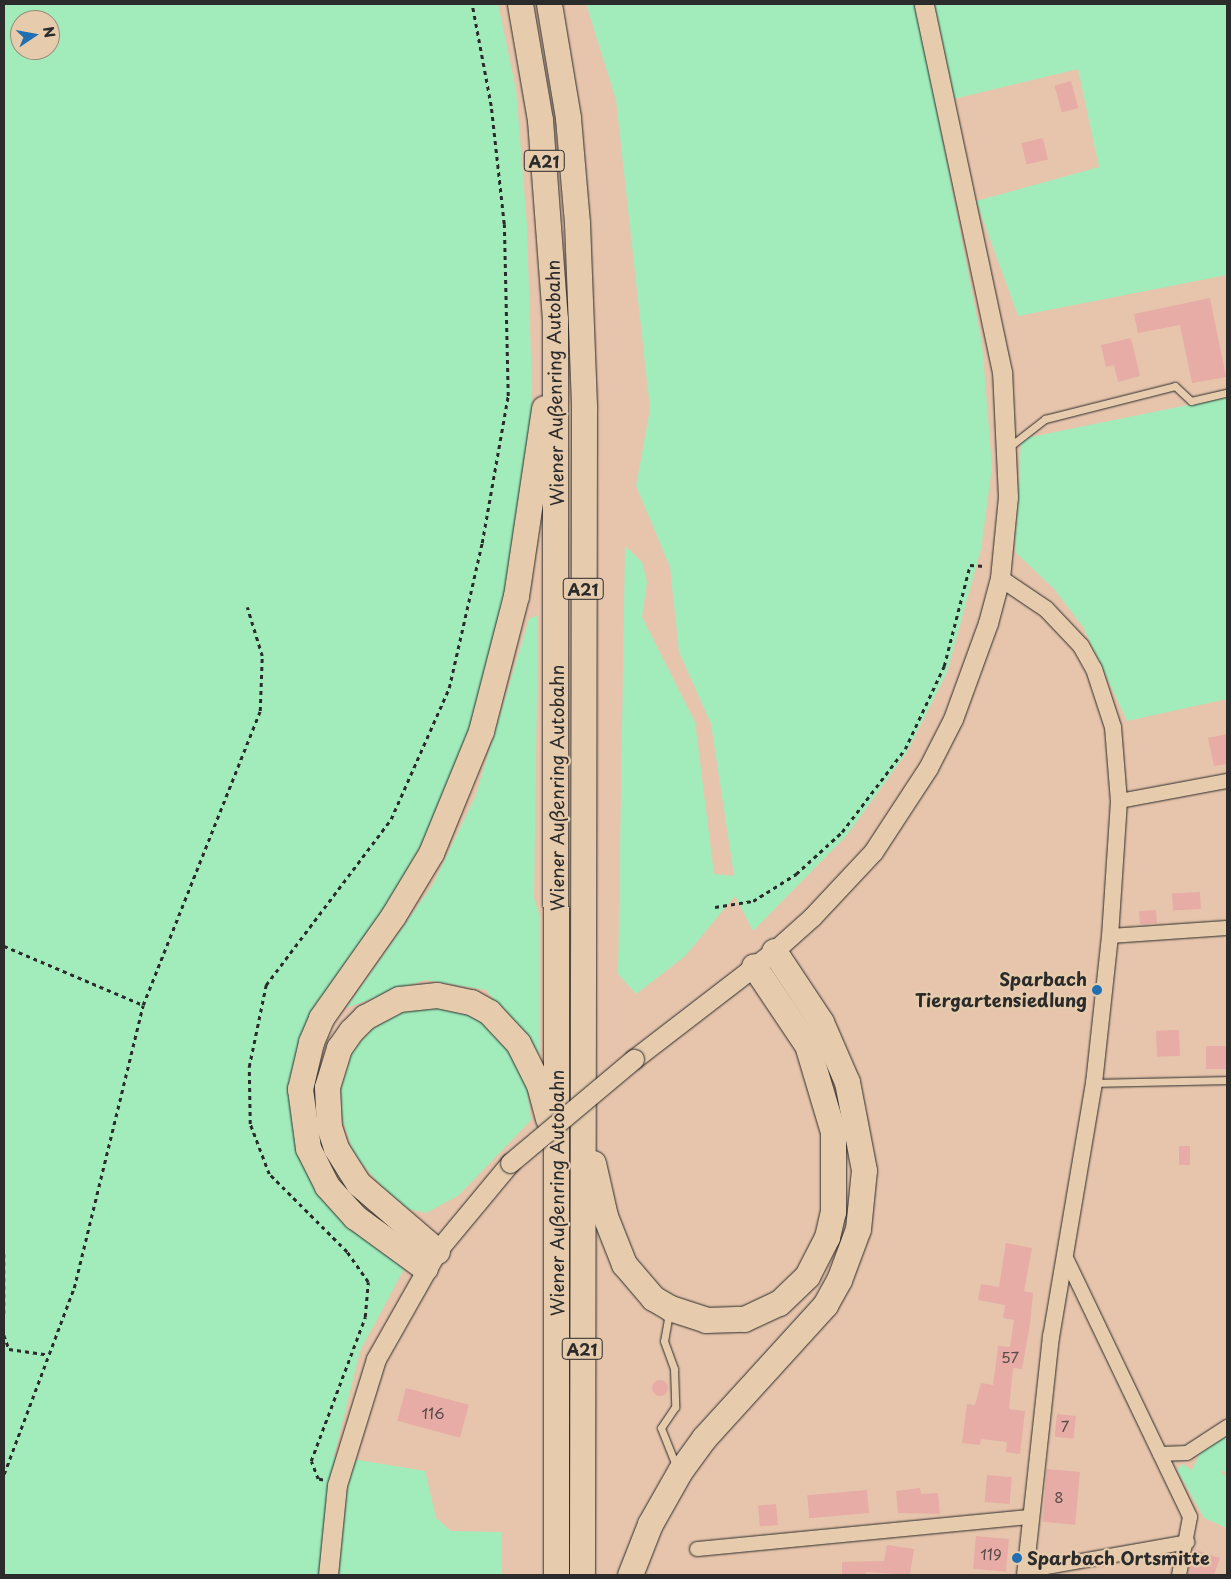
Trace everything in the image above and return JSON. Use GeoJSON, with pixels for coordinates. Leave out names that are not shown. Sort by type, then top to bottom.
{"type":"FeatureCollection","features":[{"type":"Feature","properties":{"kind":"highway","name":"Wiener Außenring Autobahn"},"geometry":{"type":"LineString","coordinates":[[520,4],[540,120],[555,319],[556,1575]]}},
{"type":"Feature","properties":{"kind":"highway","name":"Wiener Außenring Autobahn"},"geometry":{"type":"LineString","coordinates":[[549,4],[568,118],[582,331],[584,1122],[582,1575]]}},
{"type":"Feature","properties":{"kind":"highway"},"geometry":{"type":"LineString","coordinates":[[431,1259],[354,1217],[327,1186],[308,1148],[300,1089],[311,1042],[321,1018],[393,916],[431,853],[481,731],[523,561],[555,319]]}},
{"type":"Feature","properties":{"kind":"highway"},"geometry":{"type":"LineString","coordinates":[[630,1575],[650,1524],[680,1471],[704,1438],[825,1305],[839,1280],[858,1229],[864,1170],[847,1082],[821,1022],[774,951]]}},
{"type":"Feature","properties":{"kind":"highway"},"geometry":{"type":"LineString","coordinates":[[584,1122],[614,1243],[637,1282],[670,1308],[706,1320],[744,1318],[762,1313],[793,1292],[807,1276],[829,1228],[835,1185],[827,1105],[807,1045],[754,966]]}},
{"type":"Feature","properties":{"kind":"highway"},"geometry":{"type":"LineString","coordinates":[[431,1259],[358,1183],[344,1165],[329,1127],[326,1096],[331,1067],[339,1048],[365,1018],[399,999],[437,995],[454,996],[489,1012],[518,1043],[529,1062],[556,1147]]}},
{"type":"Feature","properties":{"kind":"main road"},"geometry":{"type":"LineString","coordinates":[[328,1575],[337,1485],[376,1359],[431,1259],[510,1163],[634,1058],[774,951],[824,906],[872,852],[928,768],[971,674],[1000,578],[1008,496],[1008,447],[994,321],[924,4]]}},
{"type":"Feature","properties":{"kind":"street"},"geometry":{"type":"LineString","coordinates":[[1000,578],[1046,609],[1081,646],[1094,669],[1113,727],[1119,801],[1110,936],[1094,1083],[1066,1258],[1051,1336],[1029,1517],[1025,1573],[1187,1542]]}},
{"type":"Feature","properties":{"kind":"street"},"geometry":{"type":"LineString","coordinates":[[1119,801],[1227,781]]}},
{"type":"Feature","properties":{"kind":"street"},"geometry":{"type":"LineString","coordinates":[[1110,936],[1227,928]]}},
{"type":"Feature","properties":{"kind":"street"},"geometry":{"type":"LineString","coordinates":[[1066,1258],[1101,1338],[1190,1517],[1187,1542],[1179,1575]]}},
{"type":"Feature","properties":{"kind":"street"},"geometry":{"type":"LineString","coordinates":[[1160,1454],[1186,1453],[1227,1427]]}},
{"type":"Feature","properties":{"kind":"street"},"geometry":{"type":"LineString","coordinates":[[697,1549],[1029,1517]]}},
{"type":"Feature","properties":{"kind":"lane"},"geometry":{"type":"LineString","coordinates":[[1008,447],[1045,419],[1175,386],[1191,401],[1227,393]]}},
{"type":"Feature","properties":{"kind":"lane"},"geometry":{"type":"LineString","coordinates":[[1094,1083],[1227,1080]]}},
{"type":"Feature","properties":{"kind":"lane"},"geometry":{"type":"LineString","coordinates":[[670,1308],[664,1341],[674,1369],[675,1407],[661,1428],[671,1460],[680,1471]]}},
{"type":"Feature","properties":{"kind":"path"},"geometry":{"type":"LineString","coordinates":[[337,1485],[318,1478],[311,1461],[365,1317],[368,1282],[347,1252],[268,1174],[250,1124],[250,1067],[266,984],[391,819],[450,688],[482,543],[508,396],[508,377],[504,224],[491,106],[472,4]]}},
{"type":"Feature","properties":{"kind":"path"},"geometry":{"type":"LineString","coordinates":[[715,907],[752,901],[796,874],[842,832],[905,749],[944,666],[970,565],[986,566],[1000,578]]}},
{"type":"Feature","properties":{"kind":"path"},"geometry":{"type":"LineString","coordinates":[[4,1474],[46,1354],[74,1288],[143,1005],[260,711],[262,656],[247,608]]}},
{"type":"Feature","properties":{"kind":"path"},"geometry":{"type":"LineString","coordinates":[[4,946],[143,1005]]}},
{"type":"Feature","properties":{"kind":"path"},"geometry":{"type":"LineString","coordinates":[[4,1254],[4,1315]]}},
{"type":"Feature","properties":{"kind":"path"},"geometry":{"type":"LineString","coordinates":[[4,1335],[9,1349],[46,1354]]}},
{"type":"Feature","properties":{"kind":"green space"},"geometry":{"type":"Polygon","coordinates":[[[4,4],[498,4],[516,90],[527,225],[533,429],[501,630],[446,799],[294,1075],[329,1206],[404,1269],[360,1351],[334,1456],[425,1471],[436,1518],[451,1531],[501,1532],[502,1575],[4,1575],[4,4]]]}},
{"type":"Feature","properties":{"kind":"green space"},"geometry":{"type":"Polygon","coordinates":[[[586,4],[916,4],[982,344],[992,467],[981,549],[947,672],[907,752],[847,835],[753,931],[735,896],[685,956],[636,994],[618,974],[625,546],[642,562],[647,582],[642,617],[695,722],[714,874],[734,876],[711,724],[679,652],[670,567],[636,486],[650,409],[616,100],[586,4]]]}},
{"type":"Feature","properties":{"kind":"green space"},"geometry":{"type":"Polygon","coordinates":[[[934,4],[1227,4],[1227,275],[1018,316],[976,201],[1099,167],[1078,69],[953,99],[934,4]]]}},
{"type":"Feature","properties":{"kind":"green space"},"geometry":{"type":"Polygon","coordinates":[[[1227,397],[1227,699],[1127,721],[1083,627],[1054,589],[1015,552],[1021,439],[1227,397]]]}},
{"type":"Feature","properties":{"kind":"green space"},"geometry":{"type":"Polygon","coordinates":[[[538,615],[534,898],[540,917],[540,1058],[486,990],[425,980],[346,1008],[433,884],[475,797],[529,619],[538,615]]]}},
{"type":"Feature","properties":{"kind":"green space"},"geometry":{"type":"Polygon","coordinates":[[[444,1007],[479,1019],[507,1044],[526,1082],[531,1120],[459,1195],[426,1213],[400,1207],[354,1155],[337,1103],[350,1054],[372,1029],[402,1011],[444,1007]]]}},
{"type":"Feature","properties":{"kind":"green space"},"geometry":{"type":"Polygon","coordinates":[[[1227,1434],[1227,1473],[1219,1470],[1227,1478],[1227,1528],[1204,1518],[1177,1470],[1182,1464],[1192,1470],[1201,1451],[1227,1434]]]}},
{"type":"Feature","properties":{"kind":"building"},"geometry":{"type":"Polygon","coordinates":[[[1071,81],[1078,108],[1062,112],[1055,85],[1071,81]]]}},
{"type":"Feature","properties":{"kind":"building"},"geometry":{"type":"Polygon","coordinates":[[[1043,138],[1048,159],[1027,164],[1022,143],[1043,138]]]}},
{"type":"Feature","properties":{"kind":"building"},"geometry":{"type":"Polygon","coordinates":[[[1210,298],[1226,377],[1192,383],[1180,325],[1138,333],[1134,314],[1210,298]]]}},
{"type":"Feature","properties":{"kind":"building"},"geometry":{"type":"Polygon","coordinates":[[[1131,338],[1140,376],[1118,382],[1114,365],[1106,367],[1101,345],[1131,338]]]}},
{"type":"Feature","properties":{"kind":"building"},"geometry":{"type":"Polygon","coordinates":[[[1227,734],[1227,764],[1214,766],[1208,738],[1227,734]]]}},
{"type":"Feature","properties":{"kind":"building"},"geometry":{"type":"Polygon","coordinates":[[[1200,892],[1201,909],[1173,910],[1172,893],[1200,892]]]}},
{"type":"Feature","properties":{"kind":"building"},"geometry":{"type":"Polygon","coordinates":[[[1156,910],[1157,923],[1140,924],[1139,911],[1156,910]]]}},
{"type":"Feature","properties":{"kind":"building"},"geometry":{"type":"Polygon","coordinates":[[[1179,1030],[1180,1056],[1157,1057],[1156,1031],[1179,1030]]]}},
{"type":"Feature","properties":{"kind":"building"},"geometry":{"type":"Polygon","coordinates":[[[1206,1046],[1227,1046],[1227,1069],[1206,1069],[1206,1046]]]}},
{"type":"Feature","properties":{"kind":"building"},"geometry":{"type":"Polygon","coordinates":[[[1179,1146],[1190,1146],[1190,1165],[1179,1165],[1179,1146]]]}},
{"type":"Feature","properties":{"kind":"building"},"geometry":{"type":"Polygon","coordinates":[[[1006,1243],[1032,1248],[1024,1291],[1033,1293],[1030,1324],[1022,1369],[1013,1368],[1009,1409],[1025,1411],[1020,1454],[1006,1452],[1007,1442],[981,1439],[980,1445],[962,1443],[967,1404],[975,1405],[981,1383],[993,1385],[998,1346],[1010,1347],[1014,1320],[1003,1318],[1005,1305],[978,1300],[981,1284],[999,1287],[1006,1243]]]}},
{"type":"Feature","properties":{"kind":"building"},"geometry":{"type":"Polygon","coordinates":[[[660,1380],[666,1382],[668,1388],[666,1394],[660,1396],[654,1394],[652,1388],[654,1382],[660,1380]]]}},
{"type":"Feature","properties":{"kind":"building"},"geometry":{"type":"Polygon","coordinates":[[[406,1388],[469,1405],[460,1438],[397,1421],[406,1388]]]}},
{"type":"Feature","properties":{"kind":"building"},"geometry":{"type":"Polygon","coordinates":[[[1057,1414],[1076,1416],[1073,1439],[1055,1437],[1057,1414]]]}},
{"type":"Feature","properties":{"kind":"building"},"geometry":{"type":"Polygon","coordinates":[[[1047,1469],[1080,1472],[1075,1525],[1042,1522],[1047,1469]]]}},
{"type":"Feature","properties":{"kind":"building"},"geometry":{"type":"Polygon","coordinates":[[[987,1475],[1012,1477],[1010,1504],[985,1502],[987,1475]]]}},
{"type":"Feature","properties":{"kind":"building"},"geometry":{"type":"Polygon","coordinates":[[[920,1488],[921,1494],[938,1493],[940,1514],[898,1513],[896,1491],[920,1488]]]}},
{"type":"Feature","properties":{"kind":"building"},"geometry":{"type":"Polygon","coordinates":[[[867,1490],[869,1513],[809,1518],[807,1495],[867,1490]]]}},
{"type":"Feature","properties":{"kind":"building"},"geometry":{"type":"Polygon","coordinates":[[[776,1504],[778,1525],[760,1526],[758,1506],[776,1504]]]}},
{"type":"Feature","properties":{"kind":"building"},"geometry":{"type":"Polygon","coordinates":[[[976,1536],[1009,1539],[1006,1572],[973,1569],[976,1536]]]}},
{"type":"Feature","properties":{"kind":"building"},"geometry":{"type":"Polygon","coordinates":[[[887,1545],[914,1549],[910,1575],[866,1572],[866,1575],[842,1575],[842,1562],[884,1561],[887,1545]]]}},
{"type":"Feature","properties":{"kind":"building"},"geometry":{"type":"Polygon","coordinates":[[[1193,1549],[1220,1558],[1214,1575],[1188,1575],[1193,1549]]]}},
{"type":"Feature","properties":{"kind":"place","name":"Sparbach Tiergartensiedlung"},"geometry":{"type":"Point","coordinates":[1097,990]}},
{"type":"Feature","properties":{"kind":"place","name":"Sparbach Ortsmitte"},"geometry":{"type":"Point","coordinates":[1017,1558]}}]}
